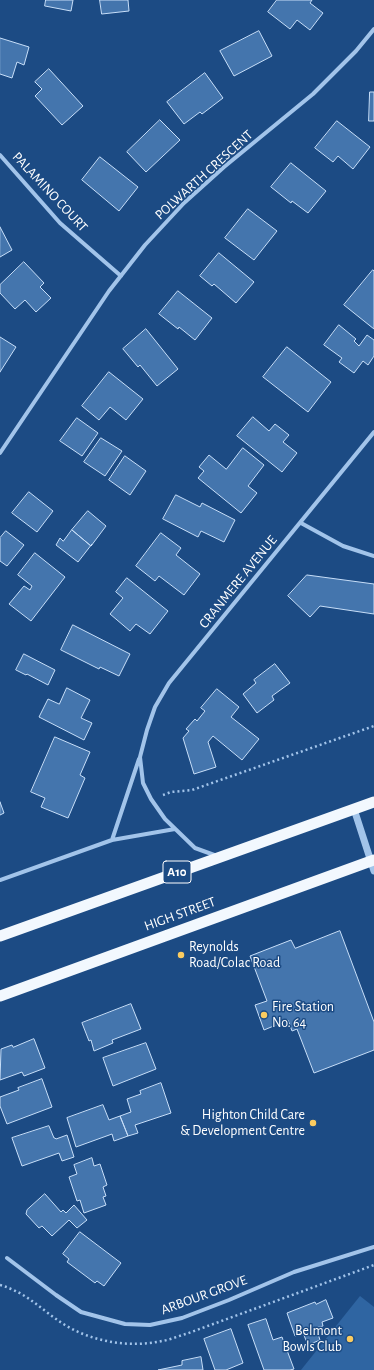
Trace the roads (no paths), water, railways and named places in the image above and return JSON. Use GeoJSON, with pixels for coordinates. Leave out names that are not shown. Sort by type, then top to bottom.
{"type":"FeatureCollection","features":[{"type":"Feature","properties":{"kind":"highway","name":"A10"},"geometry":{"type":"LineString","coordinates":[[0,936],[374,802]]}},
{"type":"Feature","properties":{"kind":"highway","name":"HIGH STREET"},"geometry":{"type":"LineString","coordinates":[[0,996],[373,864]]}},
{"type":"Feature","properties":{"kind":"street","name":"POLWARTH CRESCENT"},"geometry":{"type":"LineString","coordinates":[[0,453],[105,298],[145,245],[184,204],[224,167],[313,94],[356,51],[374,29]]}},
{"type":"Feature","properties":{"kind":"street","name":"PALAMINO COURT"},"geometry":{"type":"LineString","coordinates":[[0,155],[60,223],[121,276]]}},
{"type":"Feature","properties":{"kind":"street","name":"CRANMERE AVENUE"},"geometry":{"type":"LineString","coordinates":[[112,840],[155,707],[169,683],[374,432]]}},
{"type":"Feature","properties":{"kind":"street"},"geometry":{"type":"LineString","coordinates":[[301,523],[343,546],[374,556]]}},
{"type":"Feature","properties":{"kind":"street","name":"CRANMERE AVENUE"},"geometry":{"type":"LineString","coordinates":[[140,757],[143,783],[151,799],[165,819],[196,848],[219,857]]}},
{"type":"Feature","properties":{"kind":"street"},"geometry":{"type":"LineString","coordinates":[[354,809],[373,864]]}},
{"type":"Feature","properties":{"kind":"street"},"geometry":{"type":"LineString","coordinates":[[0,880],[112,840],[175,829]]}},
{"type":"Feature","properties":{"kind":"street","name":"ARBOUR GROVE"},"geometry":{"type":"LineString","coordinates":[[7,1258],[81,1312],[125,1324],[150,1325],[182,1318],[229,1300],[294,1272],[374,1247]]}},
{"type":"Feature","properties":{"kind":"place","name":"Reynolds Road/Colac Road"},"geometry":{"type":"Point","coordinates":[181,955]}},
{"type":"Feature","properties":{"kind":"place","name":"Fire Station No. 64"},"geometry":{"type":"Point","coordinates":[264,1015]}},
{"type":"Feature","properties":{"kind":"place","name":"Highton Child Care & Development Centre"},"geometry":{"type":"Point","coordinates":[313,1123]}},
{"type":"Feature","properties":{"kind":"place","name":"Belmont Bowls Club"},"geometry":{"type":"Point","coordinates":[350,1339]}}]}
